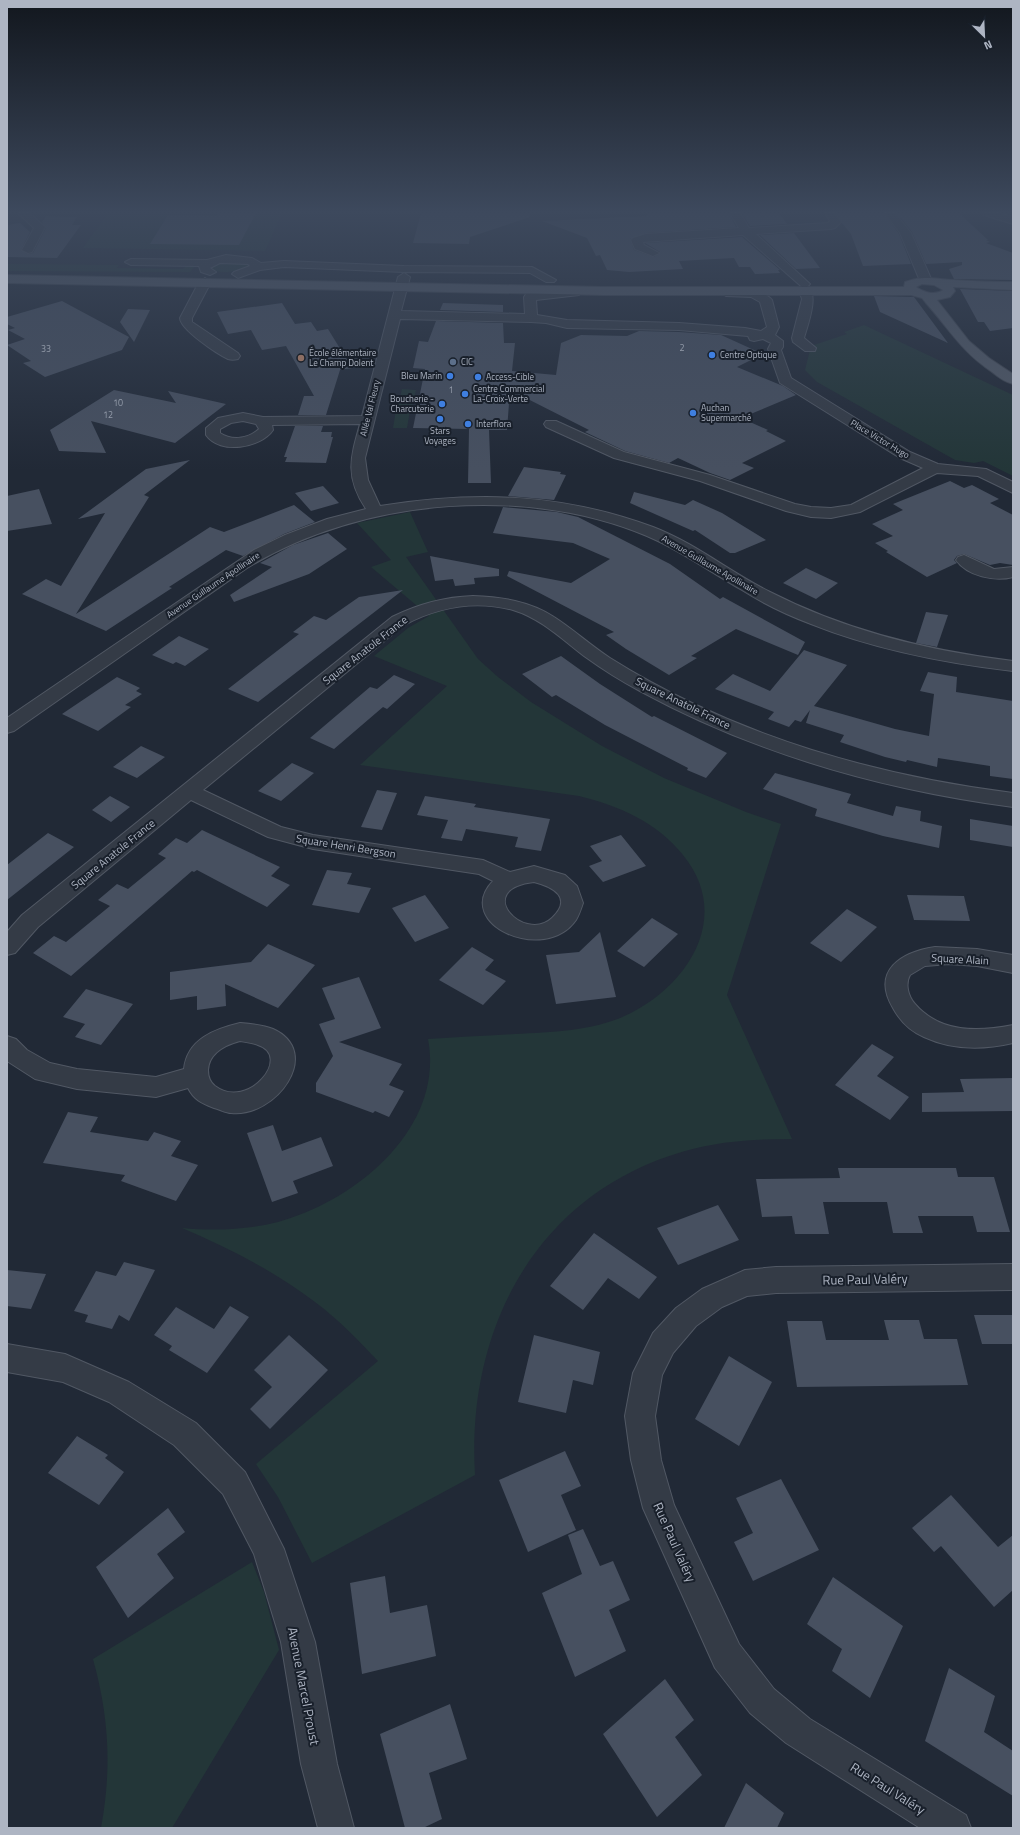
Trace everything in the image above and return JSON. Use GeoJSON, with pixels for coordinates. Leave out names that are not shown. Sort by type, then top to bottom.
{"type":"FeatureCollection","features":[{"type":"Feature","properties":{"kind":"main road"},"geometry":{"type":"LineString","coordinates":[[929,299],[935,304],[960,338],[978,356],[1013,380]]}},
{"type":"Feature","properties":{"kind":"main road"},"geometry":{"type":"LineString","coordinates":[[946,299],[946,305],[970,336],[990,355],[1013,372]]}},
{"type":"Feature","properties":{"kind":"street"},"geometry":{"type":"LineString","coordinates":[[197,299],[186,318],[186,322],[191,328],[233,356]]}},
{"type":"Feature","properties":{"kind":"street","name":"Allée Val Fleury"},"geometry":{"type":"LineString","coordinates":[[376,512],[361,488],[357,473],[358,458],[398,299]]}},
{"type":"Feature","properties":{"kind":"street"},"geometry":{"type":"LineString","coordinates":[[530,299],[531,318]]}},
{"type":"Feature","properties":{"kind":"street"},"geometry":{"type":"LineString","coordinates":[[751,338],[770,332],[773,326],[766,300],[763,299]]}},
{"type":"Feature","properties":{"kind":"street"},"geometry":{"type":"LineString","coordinates":[[808,299],[798,338],[799,342],[810,348]]}},
{"type":"Feature","properties":{"kind":"street"},"geometry":{"type":"LineString","coordinates":[[394,315],[546,318],[567,324],[727,328],[764,334]]}},
{"type":"Feature","properties":{"kind":"street"},"geometry":{"type":"LineString","coordinates":[[727,328],[774,349]]}},
{"type":"Feature","properties":{"kind":"street","name":"Place Victor Hugo"},"geometry":{"type":"LineString","coordinates":[[764,334],[776,338],[777,347],[774,349],[785,380],[904,455],[935,468],[976,471],[1013,488]]}},
{"type":"Feature","properties":{"kind":"street"},"geometry":{"type":"LineString","coordinates":[[260,421],[282,419],[367,420]]}},
{"type":"Feature","properties":{"kind":"street"},"geometry":{"type":"LineString","coordinates":[[550,424],[619,455],[705,478],[791,508],[811,512],[831,513],[855,509],[935,468]]}},
{"type":"Feature","properties":{"kind":"street","name":"Avenue Guillaume Apollinaire"},"geometry":{"type":"LineString","coordinates":[[7,727],[241,565],[263,552],[290,538],[348,518],[435,503],[488,501],[536,504],[594,514],[623,522],[671,541],[762,595],[799,613],[884,642],[924,651],[1013,666]]}},
{"type":"Feature","properties":{"kind":"street"},"geometry":{"type":"LineString","coordinates":[[964,560],[984,572],[1007,574],[1013,572]]}},
{"type":"Feature","properties":{"kind":"street","name":"Square Anatole France"},"geometry":{"type":"LineString","coordinates":[[7,947],[30,922],[398,621],[420,610],[440,604],[474,600],[507,604],[537,613],[591,652],[646,687],[714,720],[776,744],[827,761],[914,784],[1013,800]]}},
{"type":"Feature","properties":{"kind":"street","name":"Square Henri Bergson"},"geometry":{"type":"LineString","coordinates":[[190,792],[275,832],[292,838],[483,867],[509,880]]}},
{"type":"Feature","properties":{"kind":"street","name":"Square Alain"},"geometry":{"type":"LineString","coordinates":[[1013,964],[973,958],[926,956],[914,961],[904,968],[898,976],[896,987],[899,1000],[907,1013],[916,1021],[932,1030],[968,1038],[1013,1034]]}},
{"type":"Feature","properties":{"kind":"street"},"geometry":{"type":"LineString","coordinates":[[7,1046],[18,1058],[44,1072],[77,1079],[156,1087],[195,1076]]}},
{"type":"Feature","properties":{"kind":"street","name":"Rue Paul Valéry"},"geometry":{"type":"LineString","coordinates":[[953,1828],[798,1731],[762,1700],[727,1656],[659,1508],[646,1460],[640,1416],[648,1373],[663,1343],[686,1317],[712,1298],[745,1283],[776,1280],[1013,1277]]}},
{"type":"Feature","properties":{"kind":"street","name":"Avenue Marcel Proust"},"geometry":{"type":"LineString","coordinates":[[7,1358],[65,1368],[119,1392],[185,1434],[234,1483],[268,1549],[298,1642],[318,1764],[336,1828]]}},
{"type":"Feature","properties":{"kind":"shaded area"},"geometry":{"type":"Polygon","coordinates":[[[864,325],[1013,395],[1013,476],[983,461],[974,463],[955,460],[817,382],[805,370],[811,346],[847,334],[844,332],[864,325]]]}},
{"type":"Feature","properties":{"kind":"shaded area"},"geometry":{"type":"Polygon","coordinates":[[[402,389],[416,390],[412,406],[398,406],[402,389]]]}},
{"type":"Feature","properties":{"kind":"shaded area"},"geometry":{"type":"Polygon","coordinates":[[[396,410],[410,410],[407,428],[393,428],[396,410]]]}},
{"type":"Feature","properties":{"kind":"shaded area"},"geometry":{"type":"Polygon","coordinates":[[[410,512],[428,552],[406,557],[478,659],[498,677],[531,702],[602,746],[664,778],[746,812],[781,824],[727,995],[792,1139],[738,1141],[685,1151],[633,1171],[588,1199],[551,1233],[521,1274],[498,1319],[483,1368],[475,1421],[475,1475],[312,1563],[278,1497],[256,1464],[378,1361],[340,1323],[284,1280],[251,1261],[182,1228],[230,1229],[266,1225],[308,1212],[337,1197],[364,1178],[389,1156],[409,1130],[423,1102],[430,1072],[428,1039],[574,1030],[604,1024],[618,1019],[652,1000],[671,984],[686,966],[698,945],[704,923],[704,901],[697,878],[683,855],[673,843],[649,824],[623,810],[579,796],[360,765],[447,686],[374,656],[408,628],[429,616],[371,567],[391,560],[357,523],[410,512]]]}},
{"type":"Feature","properties":{"kind":"shaded area"},"geometry":{"type":"Polygon","coordinates":[[[252,1562],[264,1592],[279,1650],[172,1828],[101,1828],[107,1784],[108,1763],[103,1701],[93,1659],[252,1562]]]}},
{"type":"Feature","properties":{"kind":"building"},"geometry":{"type":"Polygon","coordinates":[[[875,299],[915,299],[948,343],[880,312],[875,299]]]}},
{"type":"Feature","properties":{"kind":"building"},"geometry":{"type":"Polygon","coordinates":[[[965,299],[1013,299],[1013,328],[990,331],[984,322],[978,322],[965,299]]]}},
{"type":"Feature","properties":{"kind":"building"},"geometry":{"type":"Polygon","coordinates":[[[62,301],[129,337],[122,350],[45,377],[23,363],[31,361],[7,345],[25,339],[8,330],[15,328],[7,324],[7,317],[62,301]]]}},
{"type":"Feature","properties":{"kind":"building"},"geometry":{"type":"Polygon","coordinates":[[[282,303],[295,324],[311,322],[317,331],[328,329],[352,368],[340,370],[326,415],[298,415],[304,396],[314,396],[286,346],[262,350],[251,330],[228,334],[217,312],[282,303]]]}},
{"type":"Feature","properties":{"kind":"building"},"geometry":{"type":"Polygon","coordinates":[[[443,303],[503,305],[503,312],[440,310],[443,303]]]}},
{"type":"Feature","properties":{"kind":"building"},"geometry":{"type":"Polygon","coordinates":[[[128,309],[150,310],[134,342],[120,322],[128,309]]]}},
{"type":"Feature","properties":{"kind":"building"},"geometry":{"type":"Polygon","coordinates":[[[436,321],[503,323],[504,343],[515,343],[512,371],[556,375],[561,343],[581,335],[627,336],[639,331],[721,335],[763,354],[737,367],[783,386],[796,395],[741,418],[768,430],[766,431],[786,441],[742,463],[754,468],[730,480],[710,473],[678,458],[669,463],[625,451],[585,432],[589,430],[510,390],[507,430],[489,430],[491,483],[468,483],[469,429],[413,428],[425,369],[413,368],[419,341],[428,342],[436,321]]]}},
{"type":"Feature","properties":{"kind":"building"},"geometry":{"type":"Polygon","coordinates":[[[114,390],[176,403],[168,391],[226,404],[175,443],[91,421],[106,453],[59,451],[50,430],[114,390]]]}},
{"type":"Feature","properties":{"kind":"building"},"geometry":{"type":"Polygon","coordinates":[[[295,426],[323,426],[321,432],[332,432],[331,437],[333,437],[326,463],[285,462],[287,457],[284,457],[295,426]]]}},
{"type":"Feature","properties":{"kind":"building"},"geometry":{"type":"Polygon","coordinates":[[[190,460],[144,495],[149,497],[76,614],[210,527],[224,532],[294,505],[315,522],[284,534],[243,556],[226,550],[169,587],[172,588],[106,631],[22,594],[46,579],[61,586],[105,513],[78,519],[146,469],[190,460]]]}},
{"type":"Feature","properties":{"kind":"building"},"geometry":{"type":"Polygon","coordinates":[[[524,467],[561,472],[560,474],[566,475],[554,500],[508,496],[524,467]]]}},
{"type":"Feature","properties":{"kind":"building"},"geometry":{"type":"Polygon","coordinates":[[[950,481],[964,488],[972,485],[999,499],[990,503],[1013,515],[1013,565],[1000,563],[990,565],[964,554],[957,556],[954,560],[957,563],[927,577],[886,552],[888,551],[875,543],[893,536],[872,524],[903,510],[893,504],[950,481]]]}},
{"type":"Feature","properties":{"kind":"building"},"geometry":{"type":"Polygon","coordinates":[[[323,486],[339,503],[311,511],[295,493],[323,486]]]}},
{"type":"Feature","properties":{"kind":"building"},"geometry":{"type":"Polygon","coordinates":[[[39,489],[52,524],[7,531],[7,496],[39,489]]]}},
{"type":"Feature","properties":{"kind":"building"},"geometry":{"type":"Polygon","coordinates":[[[634,492],[685,505],[693,500],[722,513],[766,540],[735,553],[730,553],[695,530],[693,531],[630,503],[634,492]]]}},
{"type":"Feature","properties":{"kind":"building"},"geometry":{"type":"Polygon","coordinates":[[[503,507],[557,512],[578,517],[670,564],[720,599],[723,597],[805,642],[798,655],[736,629],[691,656],[697,658],[669,675],[606,635],[614,632],[507,576],[509,571],[571,583],[610,559],[573,543],[493,533],[503,507]]]}},
{"type":"Feature","properties":{"kind":"building"},"geometry":{"type":"Polygon","coordinates":[[[328,533],[347,549],[309,574],[234,602],[230,595],[272,567],[260,563],[293,545],[328,533]]]}},
{"type":"Feature","properties":{"kind":"building"},"geometry":{"type":"Polygon","coordinates":[[[430,556],[499,569],[499,576],[474,578],[475,584],[455,586],[453,579],[435,581],[430,556]]]}},
{"type":"Feature","properties":{"kind":"building"},"geometry":{"type":"Polygon","coordinates":[[[806,568],[838,583],[816,599],[783,583],[806,568]]]}},
{"type":"Feature","properties":{"kind":"building"},"geometry":{"type":"Polygon","coordinates":[[[403,590],[258,702],[228,689],[299,634],[293,632],[314,616],[326,620],[359,597],[403,590]]]}},
{"type":"Feature","properties":{"kind":"building"},"geometry":{"type":"Polygon","coordinates":[[[926,612],[948,615],[937,647],[916,643],[926,612]]]}},
{"type":"Feature","properties":{"kind":"building"},"geometry":{"type":"Polygon","coordinates":[[[179,636],[209,649],[185,666],[176,662],[173,664],[152,655],[179,636]]]}},
{"type":"Feature","properties":{"kind":"building"},"geometry":{"type":"Polygon","coordinates":[[[804,650],[847,665],[814,706],[895,729],[929,736],[934,694],[920,691],[928,672],[957,677],[956,692],[1013,701],[1013,779],[990,776],[990,766],[938,758],[937,767],[907,760],[906,762],[885,757],[840,742],[844,735],[806,723],[810,710],[801,722],[795,720],[789,727],[768,719],[774,712],[715,689],[733,674],[770,691],[804,650]]]}},
{"type":"Feature","properties":{"kind":"building"},"geometry":{"type":"Polygon","coordinates":[[[561,656],[600,684],[652,717],[654,716],[727,753],[706,778],[687,770],[688,768],[605,725],[556,695],[552,697],[522,674],[561,656]]]}},
{"type":"Feature","properties":{"kind":"building"},"geometry":{"type":"Polygon","coordinates":[[[394,675],[415,684],[387,709],[383,707],[334,749],[310,738],[370,687],[377,689],[394,675]]]}},
{"type":"Feature","properties":{"kind":"building"},"geometry":{"type":"Polygon","coordinates":[[[117,677],[140,688],[136,691],[142,694],[125,705],[131,707],[98,731],[62,714],[117,677]]]}},
{"type":"Feature","properties":{"kind":"building"},"geometry":{"type":"Polygon","coordinates":[[[141,746],[165,757],[137,778],[113,767],[141,746]]]}},
{"type":"Feature","properties":{"kind":"building"},"geometry":{"type":"Polygon","coordinates":[[[292,763],[314,773],[281,801],[258,791],[292,763]]]}},
{"type":"Feature","properties":{"kind":"building"},"geometry":{"type":"Polygon","coordinates":[[[775,773],[851,794],[847,803],[893,816],[896,806],[921,811],[920,821],[942,826],[939,848],[883,836],[815,816],[817,809],[763,789],[775,773]]]}},
{"type":"Feature","properties":{"kind":"building"},"geometry":{"type":"Polygon","coordinates":[[[377,790],[397,793],[382,830],[361,827],[377,790]]]}},
{"type":"Feature","properties":{"kind":"building"},"geometry":{"type":"Polygon","coordinates":[[[110,796],[130,807],[111,822],[92,810],[110,796]]]}},
{"type":"Feature","properties":{"kind":"building"},"geometry":{"type":"Polygon","coordinates":[[[425,796],[476,804],[474,807],[550,819],[541,851],[515,847],[518,837],[466,829],[462,841],[441,838],[448,820],[417,815],[425,796]]]}},
{"type":"Feature","properties":{"kind":"building"},"geometry":{"type":"Polygon","coordinates":[[[970,819],[1013,826],[1013,847],[970,840],[970,819]]]}},
{"type":"Feature","properties":{"kind":"building"},"geometry":{"type":"Polygon","coordinates":[[[202,830],[280,867],[271,876],[290,885],[267,907],[197,870],[194,872],[192,871],[71,976],[33,953],[54,936],[66,942],[110,906],[98,900],[117,884],[128,889],[166,858],[158,854],[176,838],[187,843],[202,830]]]}},
{"type":"Feature","properties":{"kind":"building"},"geometry":{"type":"Polygon","coordinates":[[[48,833],[74,847],[7,900],[7,865],[48,833]]]}},
{"type":"Feature","properties":{"kind":"building"},"geometry":{"type":"Polygon","coordinates":[[[621,835],[646,866],[603,882],[589,866],[602,861],[590,846],[621,835]]]}},
{"type":"Feature","properties":{"kind":"building"},"geometry":{"type":"Polygon","coordinates":[[[327,870],[352,873],[347,884],[371,888],[359,913],[312,905],[327,870]]]}},
{"type":"Feature","properties":{"kind":"building"},"geometry":{"type":"Polygon","coordinates":[[[425,895],[449,928],[415,942],[392,908],[425,895]]]}},
{"type":"Feature","properties":{"kind":"building"},"geometry":{"type":"Polygon","coordinates":[[[907,895],[964,896],[970,921],[914,920],[907,895]]]}},
{"type":"Feature","properties":{"kind":"building"},"geometry":{"type":"Polygon","coordinates":[[[847,909],[877,927],[841,962],[810,943],[847,909]]]}},
{"type":"Feature","properties":{"kind":"building"},"geometry":{"type":"Polygon","coordinates":[[[652,918],[678,934],[644,967],[617,951],[652,918]]]}},
{"type":"Feature","properties":{"kind":"building"},"geometry":{"type":"Polygon","coordinates":[[[600,932],[616,997],[556,1004],[546,955],[579,952],[600,932]]]}},
{"type":"Feature","properties":{"kind":"building"},"geometry":{"type":"Polygon","coordinates":[[[268,944],[315,965],[278,1008],[225,984],[226,1006],[197,1010],[197,996],[170,1000],[170,972],[251,962],[268,944]]]}},
{"type":"Feature","properties":{"kind":"building"},"geometry":{"type":"Polygon","coordinates":[[[472,947],[494,960],[485,970],[506,981],[483,1005],[439,980],[472,947]]]}},
{"type":"Feature","properties":{"kind":"building"},"geometry":{"type":"Polygon","coordinates":[[[359,977],[381,1028],[339,1042],[402,1064],[389,1085],[404,1091],[389,1117],[375,1111],[373,1113],[316,1092],[316,1083],[333,1056],[319,1024],[335,1019],[322,988],[359,977]]]}},
{"type":"Feature","properties":{"kind":"building"},"geometry":{"type":"Polygon","coordinates":[[[86,989],[133,1004],[101,1045],[75,1037],[85,1024],[63,1017],[86,989]]]}},
{"type":"Feature","properties":{"kind":"building"},"geometry":{"type":"Polygon","coordinates":[[[872,1044],[894,1057],[877,1076],[909,1097],[890,1120],[835,1085],[872,1044]]]}},
{"type":"Feature","properties":{"kind":"building"},"geometry":{"type":"Polygon","coordinates":[[[1013,1078],[1013,1111],[922,1112],[922,1093],[964,1092],[960,1079],[1013,1078]]]}},
{"type":"Feature","properties":{"kind":"building"},"geometry":{"type":"Polygon","coordinates":[[[68,1112],[98,1117],[90,1132],[148,1141],[154,1132],[181,1141],[171,1156],[198,1165],[176,1201],[121,1181],[125,1175],[43,1163],[68,1112]]]}},
{"type":"Feature","properties":{"kind":"building"},"geometry":{"type":"Polygon","coordinates":[[[273,1125],[282,1151],[321,1137],[333,1166],[293,1181],[298,1193],[272,1202],[247,1133],[273,1125]]]}},
{"type":"Feature","properties":{"kind":"building"},"geometry":{"type":"Polygon","coordinates":[[[838,1168],[956,1168],[958,1177],[994,1177],[1010,1232],[977,1232],[973,1216],[918,1216],[923,1233],[893,1233],[887,1202],[823,1202],[829,1234],[795,1234],[792,1216],[762,1217],[756,1179],[840,1178],[838,1168]]]}},
{"type":"Feature","properties":{"kind":"building"},"geometry":{"type":"Polygon","coordinates":[[[718,1205],[739,1240],[678,1265],[657,1228],[718,1205]]]}},
{"type":"Feature","properties":{"kind":"building"},"geometry":{"type":"Polygon","coordinates":[[[594,1233],[657,1277],[639,1299],[608,1278],[583,1310],[550,1286],[594,1233]]]}},
{"type":"Feature","properties":{"kind":"building"},"geometry":{"type":"Polygon","coordinates":[[[124,1262],[155,1270],[129,1321],[119,1315],[112,1329],[85,1322],[88,1315],[74,1311],[96,1271],[116,1276],[124,1262]]]}},
{"type":"Feature","properties":{"kind":"building"},"geometry":{"type":"Polygon","coordinates":[[[7,1270],[46,1274],[31,1309],[7,1306],[7,1270]]]}},
{"type":"Feature","properties":{"kind":"building"},"geometry":{"type":"Polygon","coordinates":[[[230,1306],[249,1317],[207,1373],[169,1350],[172,1346],[154,1335],[176,1307],[214,1329],[230,1306]]]}},
{"type":"Feature","properties":{"kind":"building"},"geometry":{"type":"Polygon","coordinates":[[[974,1315],[1013,1315],[1013,1344],[982,1344],[974,1315]]]}},
{"type":"Feature","properties":{"kind":"building"},"geometry":{"type":"Polygon","coordinates":[[[884,1320],[919,1320],[924,1339],[957,1339],[968,1385],[797,1387],[787,1321],[822,1321],[826,1340],[889,1340],[884,1320]]]}},
{"type":"Feature","properties":{"kind":"building"},"geometry":{"type":"Polygon","coordinates":[[[289,1335],[328,1370],[270,1429],[250,1409],[272,1387],[254,1370],[289,1335]]]}},
{"type":"Feature","properties":{"kind":"building"},"geometry":{"type":"Polygon","coordinates":[[[534,1335],[600,1352],[593,1385],[573,1380],[566,1413],[518,1402],[534,1335]]]}},
{"type":"Feature","properties":{"kind":"building"},"geometry":{"type":"Polygon","coordinates":[[[729,1356],[772,1382],[739,1446],[695,1419],[729,1356]]]}},
{"type":"Feature","properties":{"kind":"building"},"geometry":{"type":"Polygon","coordinates":[[[77,1436],[108,1455],[105,1458],[124,1472],[99,1505],[48,1473],[77,1436]]]}},
{"type":"Feature","properties":{"kind":"building"},"geometry":{"type":"Polygon","coordinates":[[[565,1451],[581,1486],[561,1495],[576,1530],[528,1552],[499,1480],[565,1451]]]}},
{"type":"Feature","properties":{"kind":"building"},"geometry":{"type":"Polygon","coordinates":[[[781,1479],[819,1550],[753,1581],[734,1542],[753,1533],[736,1498],[781,1479]]]}},
{"type":"Feature","properties":{"kind":"building"},"geometry":{"type":"Polygon","coordinates":[[[951,1495],[998,1547],[1013,1535],[1013,1590],[994,1607],[941,1546],[934,1552],[912,1528],[951,1495]]]}},
{"type":"Feature","properties":{"kind":"building"},"geometry":{"type":"Polygon","coordinates":[[[168,1508],[185,1532],[157,1554],[174,1578],[128,1618],[96,1567],[168,1508]]]}},
{"type":"Feature","properties":{"kind":"building"},"geometry":{"type":"Polygon","coordinates":[[[583,1529],[600,1566],[613,1561],[630,1600],[609,1610],[626,1651],[575,1677],[542,1593],[582,1574],[568,1535],[583,1529]]]}},
{"type":"Feature","properties":{"kind":"building"},"geometry":{"type":"Polygon","coordinates":[[[385,1576],[390,1613],[427,1605],[436,1656],[362,1674],[350,1583],[385,1576]]]}},
{"type":"Feature","properties":{"kind":"building"},"geometry":{"type":"Polygon","coordinates":[[[833,1577],[903,1626],[870,1698],[832,1671],[842,1649],[807,1624],[833,1577]]]}},
{"type":"Feature","properties":{"kind":"building"},"geometry":{"type":"Polygon","coordinates":[[[949,1668],[995,1696],[984,1732],[1013,1751],[1013,1796],[925,1741],[949,1668]]]}},
{"type":"Feature","properties":{"kind":"building"},"geometry":{"type":"Polygon","coordinates":[[[665,1679],[694,1720],[675,1737],[702,1775],[657,1817],[603,1734],[665,1679]]]}},
{"type":"Feature","properties":{"kind":"building"},"geometry":{"type":"Polygon","coordinates":[[[450,1704],[467,1759],[429,1773],[442,1819],[423,1828],[405,1828],[380,1734],[450,1704]]]}},
{"type":"Feature","properties":{"kind":"building"},"geometry":{"type":"Polygon","coordinates":[[[746,1783],[784,1813],[777,1828],[724,1828],[746,1783]]]}},
{"type":"Feature","properties":{"kind":"place","name":"Centre Optique"},"geometry":{"type":"Point","coordinates":[712,355]}},
{"type":"Feature","properties":{"kind":"place","name":"École élémentaire Le Champ Dolent"},"geometry":{"type":"Point","coordinates":[301,358]}},
{"type":"Feature","properties":{"kind":"place","name":"CIC"},"geometry":{"type":"Point","coordinates":[453,362]}},
{"type":"Feature","properties":{"kind":"place","name":"Bleu Marin"},"geometry":{"type":"Point","coordinates":[450,376]}},
{"type":"Feature","properties":{"kind":"place","name":"Access-Cible"},"geometry":{"type":"Point","coordinates":[478,377]}},
{"type":"Feature","properties":{"kind":"place","name":"Centre Commercial La-Croix-Verte"},"geometry":{"type":"Point","coordinates":[465,394]}},
{"type":"Feature","properties":{"kind":"place","name":"Boucherie - Charcuterie"},"geometry":{"type":"Point","coordinates":[442,404]}},
{"type":"Feature","properties":{"kind":"place","name":"Auchan Supermarché"},"geometry":{"type":"Point","coordinates":[693,413]}},
{"type":"Feature","properties":{"kind":"place","name":"Stars Voyages"},"geometry":{"type":"Point","coordinates":[440,419]}},
{"type":"Feature","properties":{"kind":"place","name":"Interflora"},"geometry":{"type":"Point","coordinates":[468,424]}}]}
